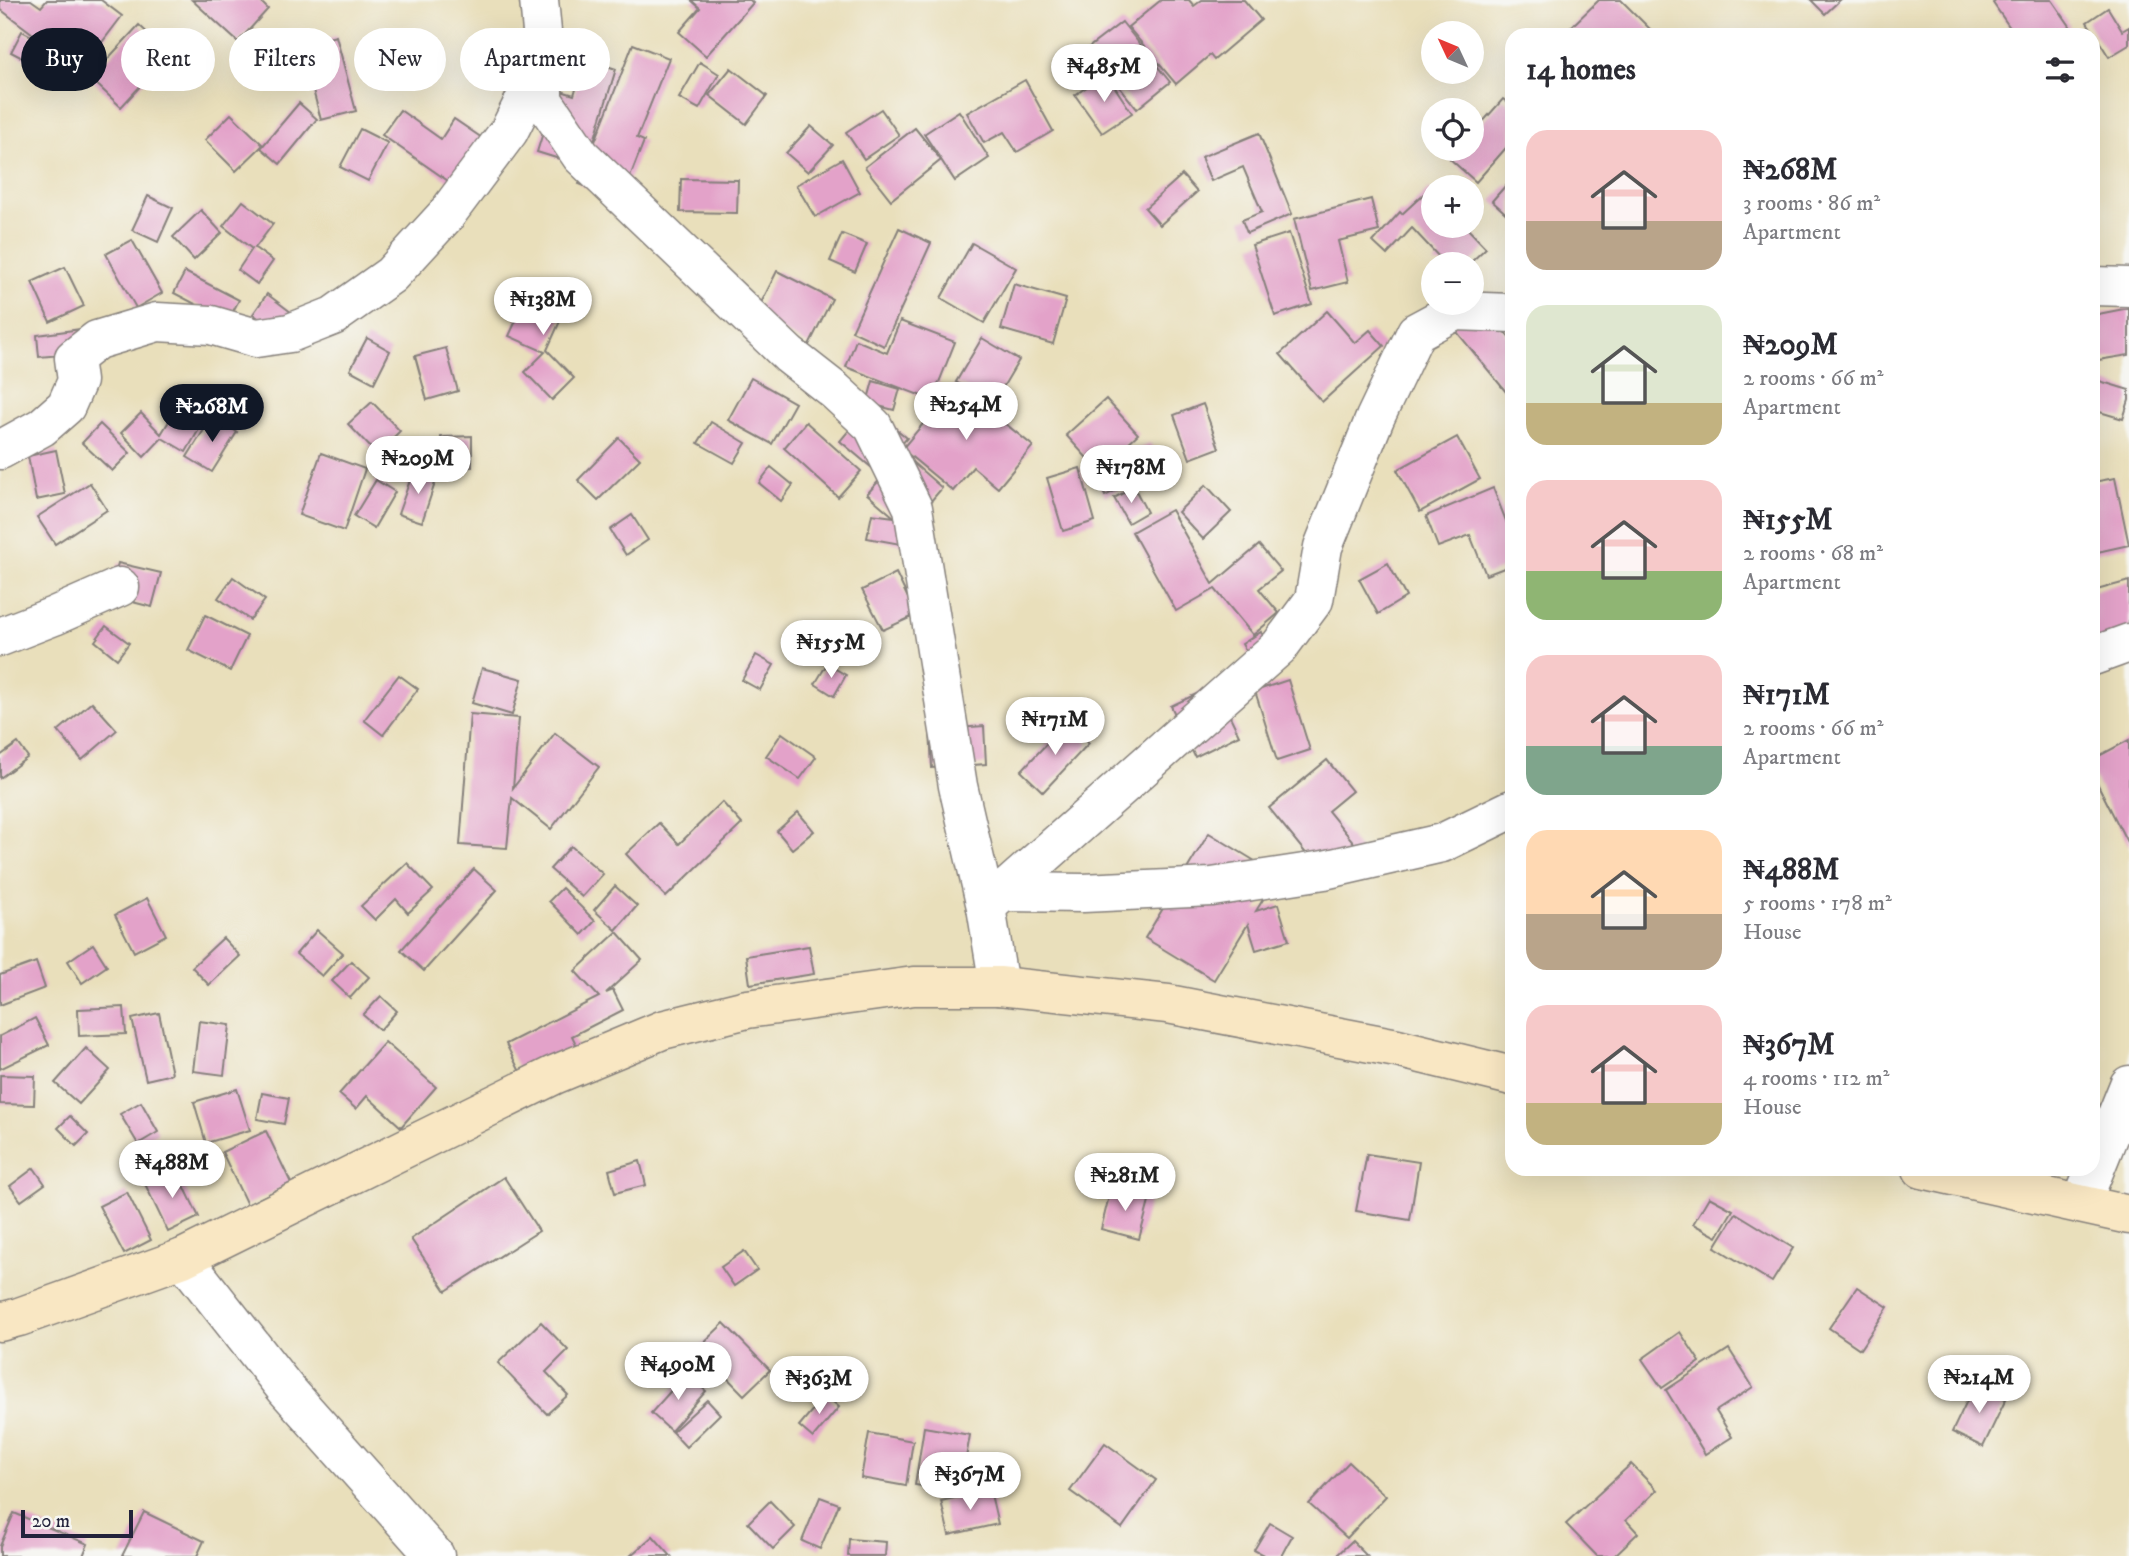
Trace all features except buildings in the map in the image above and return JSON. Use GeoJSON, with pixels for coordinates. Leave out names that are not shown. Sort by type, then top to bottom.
{"type":"FeatureCollection","features":[{"type":"Feature","properties":{"kind":"main road"},"geometry":{"type":"LineString","coordinates":[[0,1322],[183,1258],[554,1075],[662,1030],[747,1009],[914,986],[999,986],[1168,1004],[1397,1048],[1505,1074]]}},
{"type":"Feature","properties":{"kind":"main road"},"geometry":{"type":"LineString","coordinates":[[1953,1176],[2129,1215]]}},
{"type":"Feature","properties":{"kind":"street"},"geometry":{"type":"LineString","coordinates":[[539,0],[541,28]]}},
{"type":"Feature","properties":{"kind":"street"},"geometry":{"type":"LineString","coordinates":[[0,450],[42,426],[66,406],[77,381],[74,358],[97,340],[157,322],[211,325],[257,338],[290,333],[333,316],[391,275],[446,215],[509,131],[529,91]]}},
{"type":"Feature","properties":{"kind":"street"},"geometry":{"type":"LineString","coordinates":[[543,91],[543,100],[581,156],[789,355],[835,391],[873,426],[913,508],[958,786],[995,899],[999,986]]}},
{"type":"Feature","properties":{"kind":"street"},"geometry":{"type":"LineString","coordinates":[[2100,286],[2129,287]]}},
{"type":"Feature","properties":{"kind":"street"},"geometry":{"type":"LineString","coordinates":[[995,899],[1279,647],[1307,610],[1314,600],[1323,547],[1328,534],[1375,418],[1416,332],[1454,311],[1505,313]]}},
{"type":"Feature","properties":{"kind":"street"},"geometry":{"type":"LineString","coordinates":[[0,637],[120,587]]}},
{"type":"Feature","properties":{"kind":"street"},"geometry":{"type":"LineString","coordinates":[[2100,653],[2129,643]]}},
{"type":"Feature","properties":{"kind":"street"},"geometry":{"type":"LineString","coordinates":[[995,899],[1212,887],[1324,870],[1442,843],[1505,812]]}},
{"type":"Feature","properties":{"kind":"street"},"geometry":{"type":"LineString","coordinates":[[2100,1158],[2129,1085]]}},
{"type":"Feature","properties":{"kind":"street"},"geometry":{"type":"LineString","coordinates":[[2081,1205],[2093,1176]]}},
{"type":"Feature","properties":{"kind":"street"},"geometry":{"type":"LineString","coordinates":[[183,1258],[285,1388],[435,1556]]}}]}
